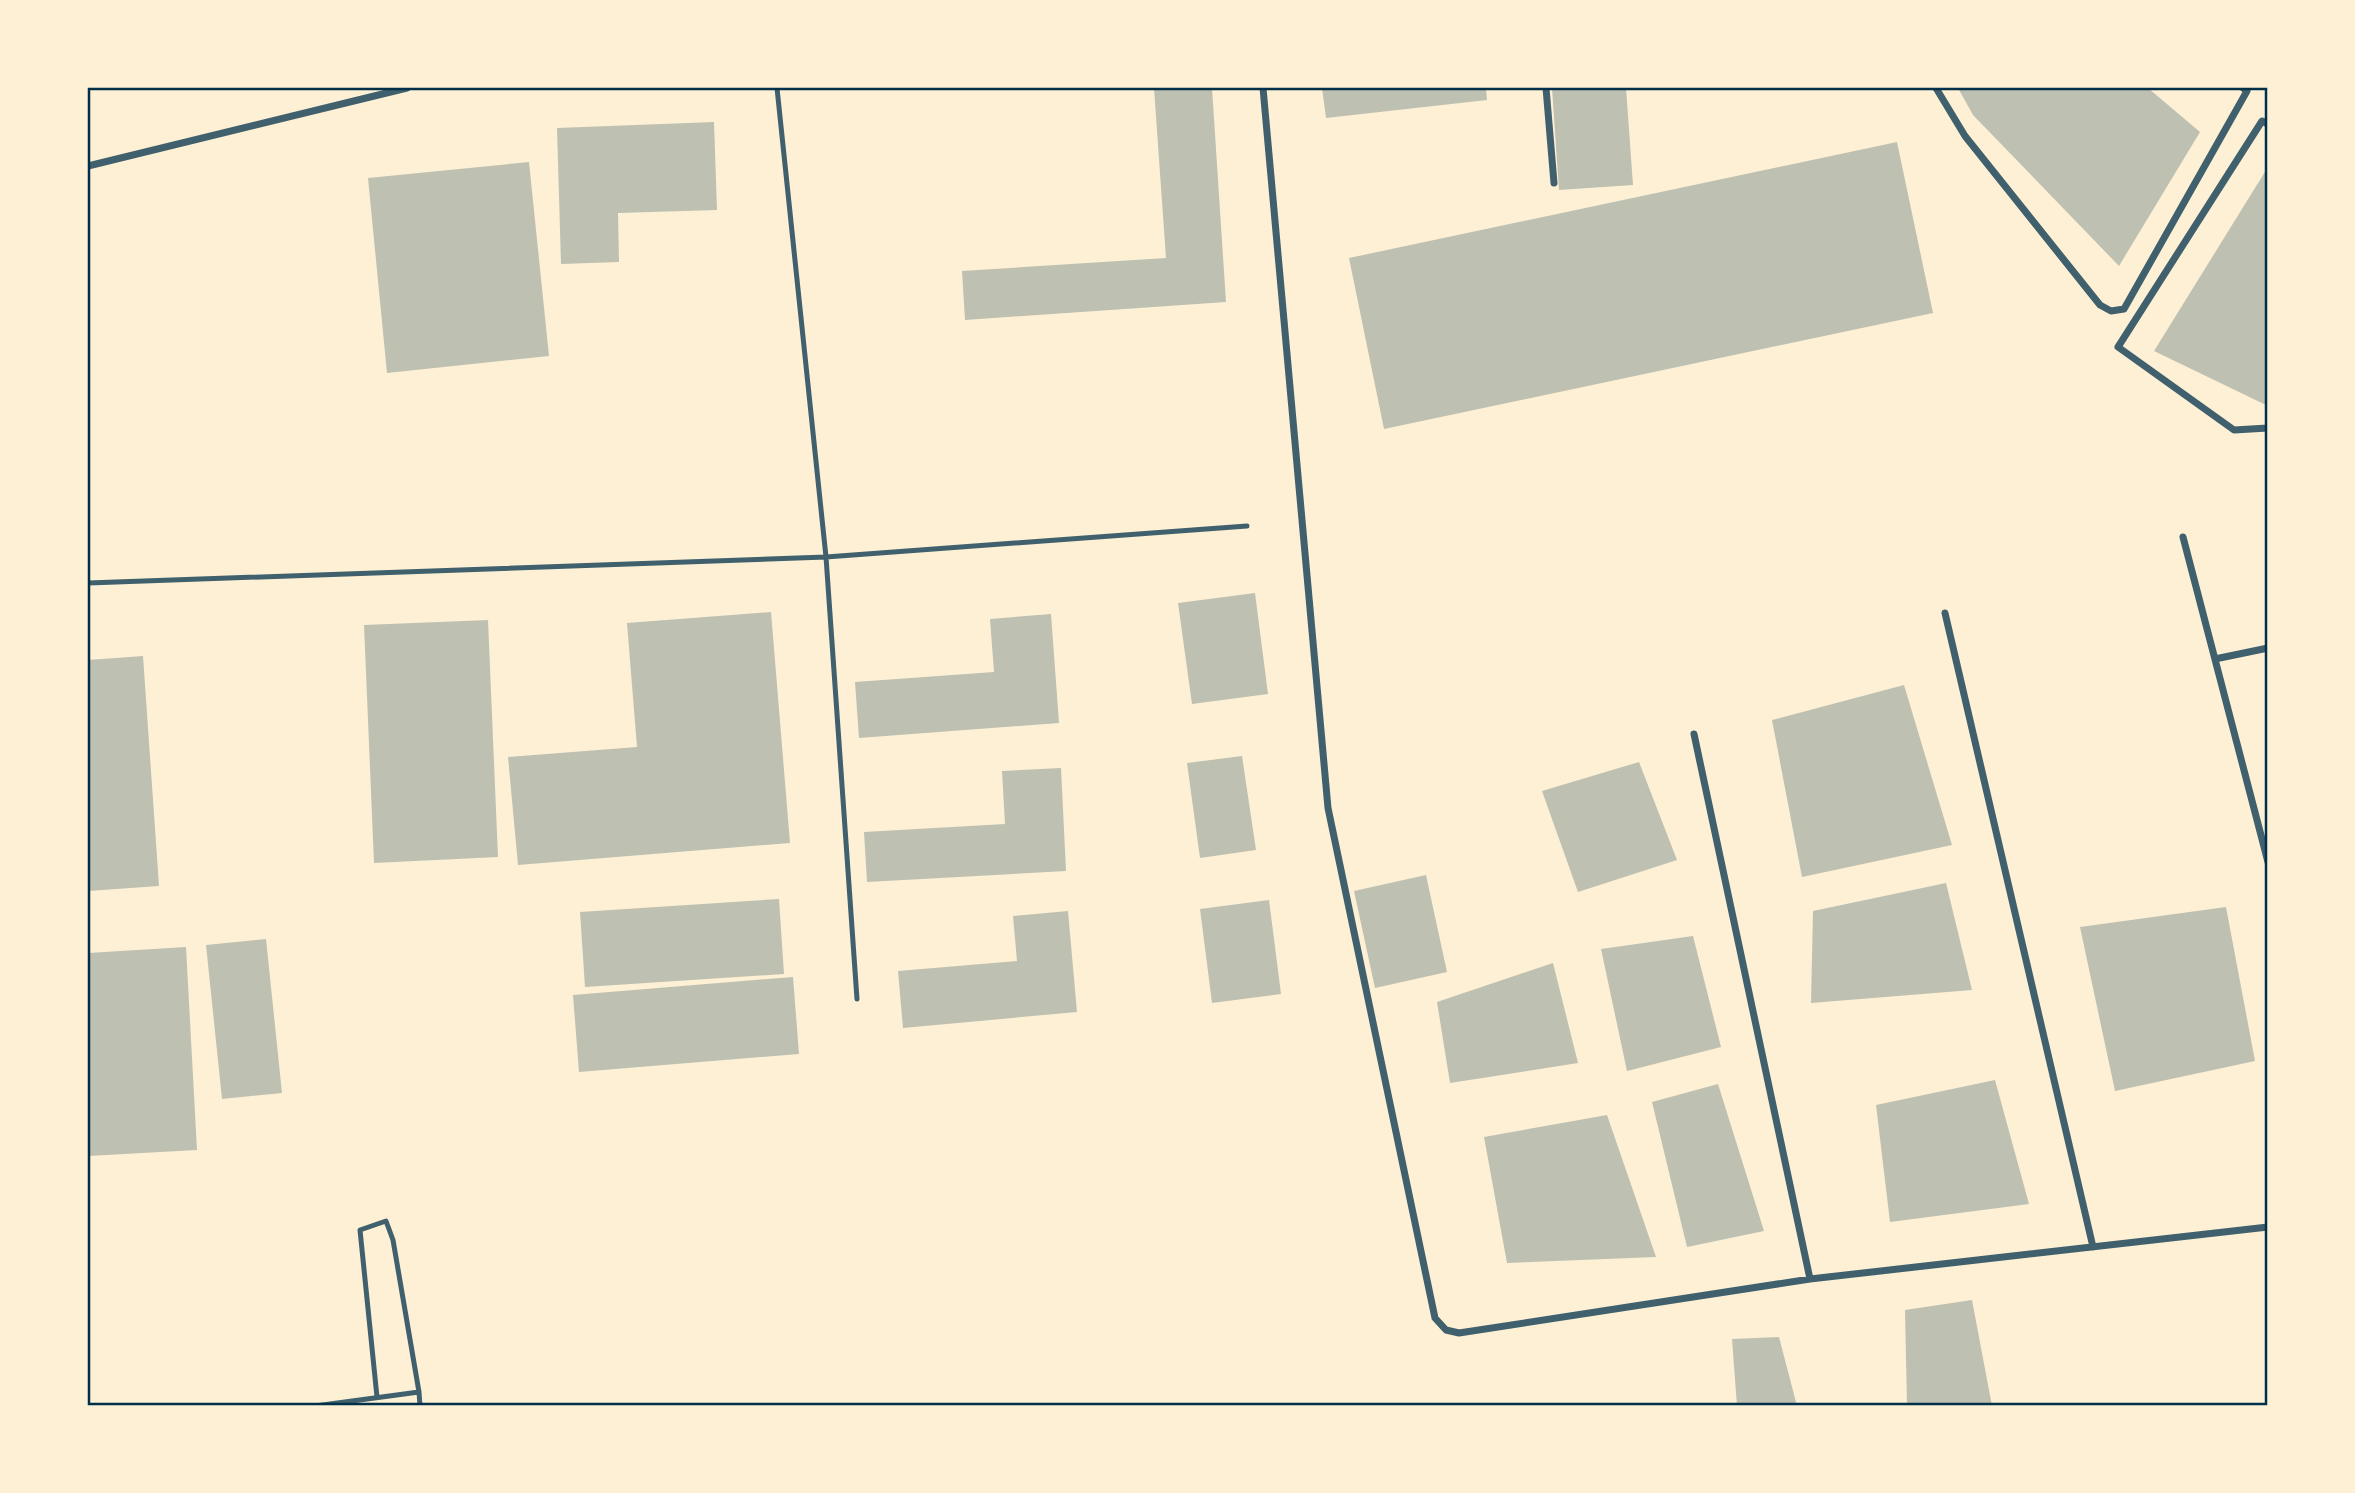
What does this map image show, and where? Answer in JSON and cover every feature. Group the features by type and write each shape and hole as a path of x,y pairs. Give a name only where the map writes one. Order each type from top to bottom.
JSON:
{"street":[{"path":"88,166 407,88"},
{"path":"1263,88 1328,808 1435,1318 1446,1330 1459,1333 1810,1279 2267,1227"},
{"path":"1546,88 1555,183"},
{"path":"1936,88 1965,136 2101,305 2111,311 2124,309 2247,91 2243,88"},
{"path":"2267,124 2262,121 2118,347 2234,430 2267,428"},
{"path":"2183,537 2267,862"},
{"path":"1945,613 2092,1247"},
{"path":"2215,659 2267,648"},
{"path":"1693,734 1810,1279"}],"lane":[{"path":"777,88 826,558 857,999"},
{"path":"88,583 826,558 1247,526"},
{"path":"377,1397 360,1230 386,1222 393,1240 420,1405"},
{"path":"314,1405 419,1392"}],"building":[{"path":"1154,88 1212,88 1226,302 965,320 962,271 1166,258"},
{"path":"1322,88 1486,88 1487,100 1326,118"},
{"path":"1552,88 1626,88 1633,185 1559,190"},
{"path":"1958,88 2148,88 2200,132 2119,266 1973,115"},
{"path":"714,122 717,210 618,213 619,262 561,264 557,128"},
{"path":"1897,142 1933,313 1384,429 1349,258"},
{"path":"529,162 549,356 387,373 368,178"},
{"path":"2268,167 2268,406 2154,351"},
{"path":"1255,593 1268,694 1192,704 1178,603"},
{"path":"771,612 790,843 518,865 508,757 637,747 627,623"},
{"path":"1051,614 1059,723 859,738 855,682 994,672 990,619"},
{"path":"488,620 498,857 374,863 364,625"},
{"path":"143,656 159,886 88,891 88,660"},
{"path":"1904,685 1952,845 1802,877 1772,720"},
{"path":"1242,756 1256,850 1200,858 1187,763"},
{"path":"1639,762 1677,860 1578,892 1542,791"},
{"path":"1061,768 1066,871 867,882 864,832 1005,824 1002,771"},
{"path":"1426,875 1447,972 1375,988 1354,891"},
{"path":"1946,883 1972,990 1811,1003 1813,911"},
{"path":"779,899 784,974 585,987 580,912"},
{"path":"1269,900 1281,994 1212,1003 1200,909"},
{"path":"2226,907 2255,1061 2115,1091 2080,927"},
{"path":"1068,911 1077,1012 903,1028 898,971 1017,961 1013,916"},
{"path":"1693,936 1721,1047 1627,1071 1601,949"},
{"path":"266,939 282,1093 222,1099 206,945"},
{"path":"186,947 197,1150 88,1156 88,953"},
{"path":"1553,963 1578,1063 1450,1083 1437,1002"},
{"path":"793,977 799,1054 579,1072 573,995"},
{"path":"1995,1080 2029,1204 1890,1222 1876,1105"},
{"path":"1718,1084 1764,1231 1687,1247 1652,1102"},
{"path":"1607,1115 1656,1257 1507,1263 1484,1137"},
{"path":"1972,1300 1992,1406 1907,1406 1905,1310"},
{"path":"1779,1337 1797,1406 1737,1406 1732,1339"}]}
